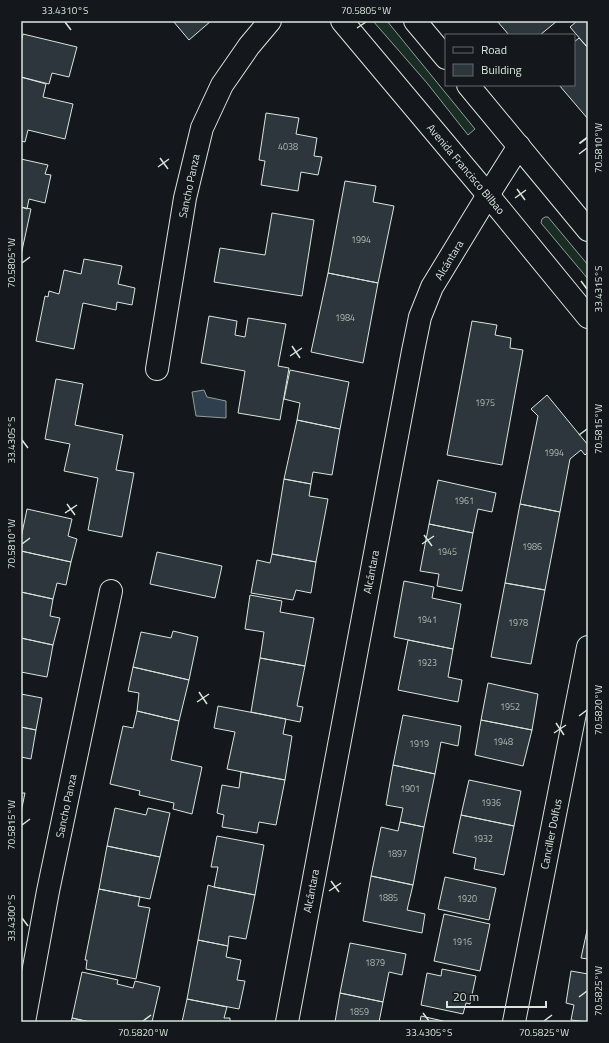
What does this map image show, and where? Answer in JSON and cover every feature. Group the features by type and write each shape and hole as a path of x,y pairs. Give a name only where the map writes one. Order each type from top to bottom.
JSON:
{"street":[{"name":"Sancho Panza","path":"157,369 186,198 202,128 222,85 249,46 270,21"},
{"name":"Avenida Francisco Bilbao","path":"342,21 588,317"},
{"path":"415,21 445,57"},
{"path":"469,86 588,230"},
{"name":"Alcántara","path":"287,1022 420,317 432,287 519,146"},
{"name":"Sancho Panza","path":"24,1022 48,891 111,591"},
{"name":"Canciller Dolfus","path":"514,1022 588,647"}],"green space":[{"path":"373,21 387,21 475,129 468,135 427,83"},
{"path":"548,217 588,265 588,279 541,223 542,219"}],"water":[{"path":"204,390 207,397 226,401 226,418 196,416 192,392"}],"building":[{"path":"173,21 211,21 189,40"},
{"path":"497,21 557,21 541,34 508,34"},
{"path":"577,21 588,21 588,48 570,27"},
{"path":"23,34 77,47 69,77 52,73 49,84 21,77 21,43"},
{"path":"579,38 588,48 588,119 560,86 575,86 575,41"},
{"path":"21,77 46,84 43,97 73,104 65,139 28,130 25,142 21,141"},
{"path":"266,113 299,118 296,134 317,138 314,156 322,157 318,175 301,172 298,191 261,185 265,161 259,160"},
{"path":"21,159 48,165 45,174 51,175 45,203 29,199 27,209 21,207"},
{"path":"345,181 376,186 373,202 394,206 378,283 328,273"},
{"path":"21,207 31,209 21,255"},
{"path":"272,213 314,220 302,296 214,282 220,248 265,255"},
{"path":"84,259 122,266 118,284 135,288 132,305 117,302 116,310 83,303 74,349 36,341 45,296 48,297 49,291 59,294 64,270 81,274"},
{"path":"328,273 378,283 363,363 311,352"},
{"path":"209,316 237,321 235,335 245,337 248,318 286,324 278,366 289,368 280,420 238,413 245,371 201,363"},
{"path":"472,321 497,325 495,335 511,338 510,348 523,350 502,465 447,455"},
{"path":"290,370 349,382 340,429 297,420 300,403 284,399"},
{"path":"56,379 83,384 75,425 123,435 116,470 134,473 122,537 88,530 98,478 64,471 70,444 45,439"},
{"path":"547,395 588,445 588,452 585,455 581,450 570,459 560,512 520,504 538,416 531,409"},
{"path":"297,420 340,429 332,475 313,472 311,484 284,479"},
{"path":"284,479 311,484 309,496 328,499 316,562 272,554"},
{"path":"438,480 496,493 492,512 478,509 473,533 429,524"},
{"path":"520,504 560,512 545,590 505,583"},
{"path":"27,509 72,519 68,536 77,539 71,562 21,551 21,538"},
{"path":"429,524 473,533 462,591 437,586 439,574 420,571"},
{"path":"21,551 71,562 66,585 57,583 53,599 21,592"},
{"path":"157,552 222,566 215,598 150,584"},
{"path":"272,554 316,562 311,593 296,590 293,600 251,593 257,560 270,563"},
{"path":"404,581 434,587 432,598 461,604 453,649 394,637"},
{"path":"505,583 545,590 531,664 491,657"},
{"path":"21,592 53,599 50,616 60,618 53,645 21,638"},
{"path":"250,595 282,601 280,612 314,618 305,666 260,658 264,632 245,629"},
{"path":"173,631 198,637 189,680 133,667 141,632 171,638"},
{"path":"21,638 53,645 47,677 21,672"},
{"path":"408,640 453,649 448,677 462,680 458,702 398,690"},
{"path":"260,658 305,666 297,706 303,707 300,722 251,712"},
{"path":"133,667 189,680 179,721 137,711 139,693 128,691"},
{"path":"488,683 538,694 532,730 481,720"},
{"path":"21,694 42,698 36,730 21,727"},
{"path":"218,706 286,719 283,734 292,736 285,780 227,769 235,732 214,728"},
{"path":"137,711 179,721 171,760 202,767 192,814 173,809 174,803 139,795 140,791 110,784 123,726 133,728"},
{"path":"403,715 461,726 458,746 441,742 435,774 393,765"},
{"path":"481,720 532,730 523,766 475,755"},
{"path":"21,727 36,730 31,759 21,757"},
{"path":"393,765 435,774 424,827 400,822 403,808 386,805"},
{"path":"241,772 285,780 276,825 259,822 257,833 222,827 224,815 217,813 222,785 239,788"},
{"path":"469,780 521,791 514,826 461,815"},
{"path":"21,793 25,793 21,812"},
{"path":"115,808 146,815 148,808 170,813 160,857 107,846"},
{"path":"461,815 514,826 504,875 474,869 476,858 453,853"},
{"path":"400,822 424,827 413,885 371,876 381,827 398,831"},
{"path":"217,836 264,845 255,895 214,887 218,867 211,867"},
{"path":"107,846 160,857 150,899 99,889"},
{"path":"371,876 413,885 407,910 425,914 422,933 363,921"},
{"path":"445,877 496,888 489,920 438,909"},
{"path":"208,885 255,895 246,939 229,936 228,946 198,940"},
{"path":"99,889 140,897 138,906 150,908 136,979 86,969 87,960 85,960"},
{"path":"444,914 490,924 480,971 434,961"},
{"path":"588,926 588,959 581,958"},
{"path":"198,940 228,946 226,957 241,960 237,980 245,981 239,1009 187,999"},
{"path":"350,943 406,954 402,975 389,972 383,1002 340,993"},
{"path":"442,969 476,976 470,1004 466,1003 463,1014 421,1005 427,973 441,976"},
{"path":"571,971 588,974 588,1022 571,1020 574,1005 566,1003"},
{"path":"82,972 118,980 117,984 133,988 135,981 160,987 152,1022 90,1022 72,1018"},
{"path":"340,993 383,1002 379,1022 335,1022"},
{"path":"187,999 227,1007 224,1018 230,1018 230,1022 182,1022"},
{"path":"421,1016 443,1021 443,1022 420,1022"},
{"path":"72,1018 90,1022 71,1022"}],"wall":[{"path":"580,143 588,137"}]}
